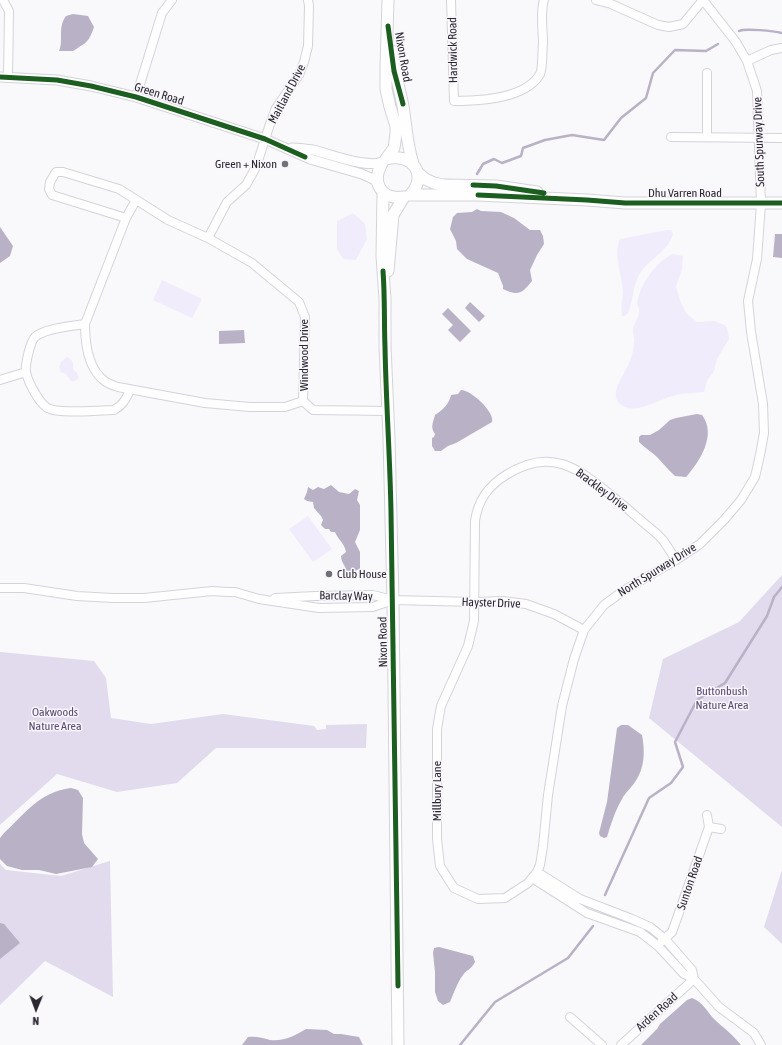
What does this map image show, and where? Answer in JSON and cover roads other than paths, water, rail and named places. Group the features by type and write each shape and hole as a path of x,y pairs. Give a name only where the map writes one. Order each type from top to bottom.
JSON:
{"main road":[{"name":"Nixon Road","path":"384,161 394,148 396,134 396,126 386,89 388,0"},
{"name":"Nixon Road","path":"388,26 394,72 402,104 410,154 415,168"},
{"path":"394,157 406,159 415,168 416,184 413,191 407,196 396,198 390,197 381,189 378,172 384,161 394,157"},
{"name":"Dhu Varren Road","path":"415,168 425,179 444,185 496,186 587,200"},
{"name":"Nixon Road","path":"381,189 382,256 385,299"},
{"name":"Dhu Varren Road","path":"407,196 478,195 625,203 782,204"},
{"name":"Nixon Road","path":"398,1045 393,600 388,411 384,346 385,299 393,215 407,196"}],"street":[{"path":"3,0 9,11 4,77"},
{"path":"136,97 162,13 172,0"},
{"name":"Maitland Drive","path":"265,139 276,108 299,75 304,62 308,46 308,0"},
{"name":"Hardwick Road","path":"451,0 454,101 473,101 497,98 520,90 530,84 540,74 544,0"},
{"path":"596,0 611,4 658,25 669,27 683,24 703,0"},
{"name":"South Spurway Drive","path":"703,0 736,42 747,61 757,91 761,204"},
{"path":"747,61 771,50 782,48"},
{"path":"707,73 707,137"},
{"name":"Green Road","path":"4,77 57,80 91,86 136,97 265,139 310,159 362,174 375,180 381,189"},
{"path":"671,137 782,138"},
{"path":"208,238 227,202 246,185 256,167 265,139"},
{"name":"Green Road","path":"284,147 311,150 364,163 384,161"},
{"name":"Windwood Drive","path":"126,218 52,195 49,189 54,173 63,172 119,189 168,220 208,238 252,262 299,302 306,317 303,401"},
{"name":"Windwood Drive","path":"136,200 126,218 85,324 87,351 97,371 106,382 130,390 205,403 250,407 285,407 303,401"},
{"name":"North Spurway Drive","path":"535,875 540,865 544,846 548,795 562,706 574,659 584,630 604,605 623,591 700,544 741,500 755,477 764,433 763,404 751,332 748,301 757,259 761,204"},
{"path":"85,324 45,331 35,337 27,358 26,372 40,401 48,409 58,411 114,410 121,406 130,390"},
{"path":"0,380 26,372"},
{"name":"Windwood Drive","path":"303,401 313,410 388,411"},
{"name":"Brackley Drive","path":"475,602 474,541 475,521 478,505 486,491 492,485 510,472 529,464 544,462 559,463 590,477 656,533 663,540 676,560"},
{"name":"Barclay Way","path":"0,588 24,588 77,596 113,598 144,598 212,591 235,592 258,599 319,608 373,607 393,600"},
{"name":"Barclay Way","path":"258,599 315,596 373,596 393,600"},
{"name":"Hayster Drive","path":"393,600 475,602 503,601 526,604 554,614 584,630"},
{"name":"Millbury Lane","path":"475,602 474,621 468,646 441,706 437,729 437,839 440,866 454,888 478,899 505,898 528,883 535,875"},
{"name":"Sunton Road","path":"658,946 672,932 709,827 708,815"},
{"path":"709,827 721,829"},
{"path":"535,875 580,899 641,922 650,927 665,939 692,970 694,979"},
{"path":"535,875 575,906 587,913 640,932 658,946 684,974 694,979 719,1007 754,1032 761,1045"},
{"path":"575,906 580,899"},
{"name":"Arden Road","path":"621,1045 694,979"},
{"path":"570,1017 602,1045"}],"waterway":[{"path":"739,31 753,30 782,33"},
{"path":"477,174 483,164 494,159 502,163 521,156 523,148 545,140 572,135 604,140 621,118 646,98 653,73 675,50 706,51 718,44"},
{"path":"605,895 649,798 671,783 683,767 675,742 697,700 725,683 767,616 774,597 782,587"},
{"path":"460,1045 495,1002 568,958 593,926"}],"place":[{"name":"Green + Nixon","path":"285,164"},
{"name":"Club House","path":"329,574"}],"park label":[{"name":"Buttonbush Nature Area","path":"722,698"},
{"name":"Oakwoods Nature Area","path":"55,719"}]}
